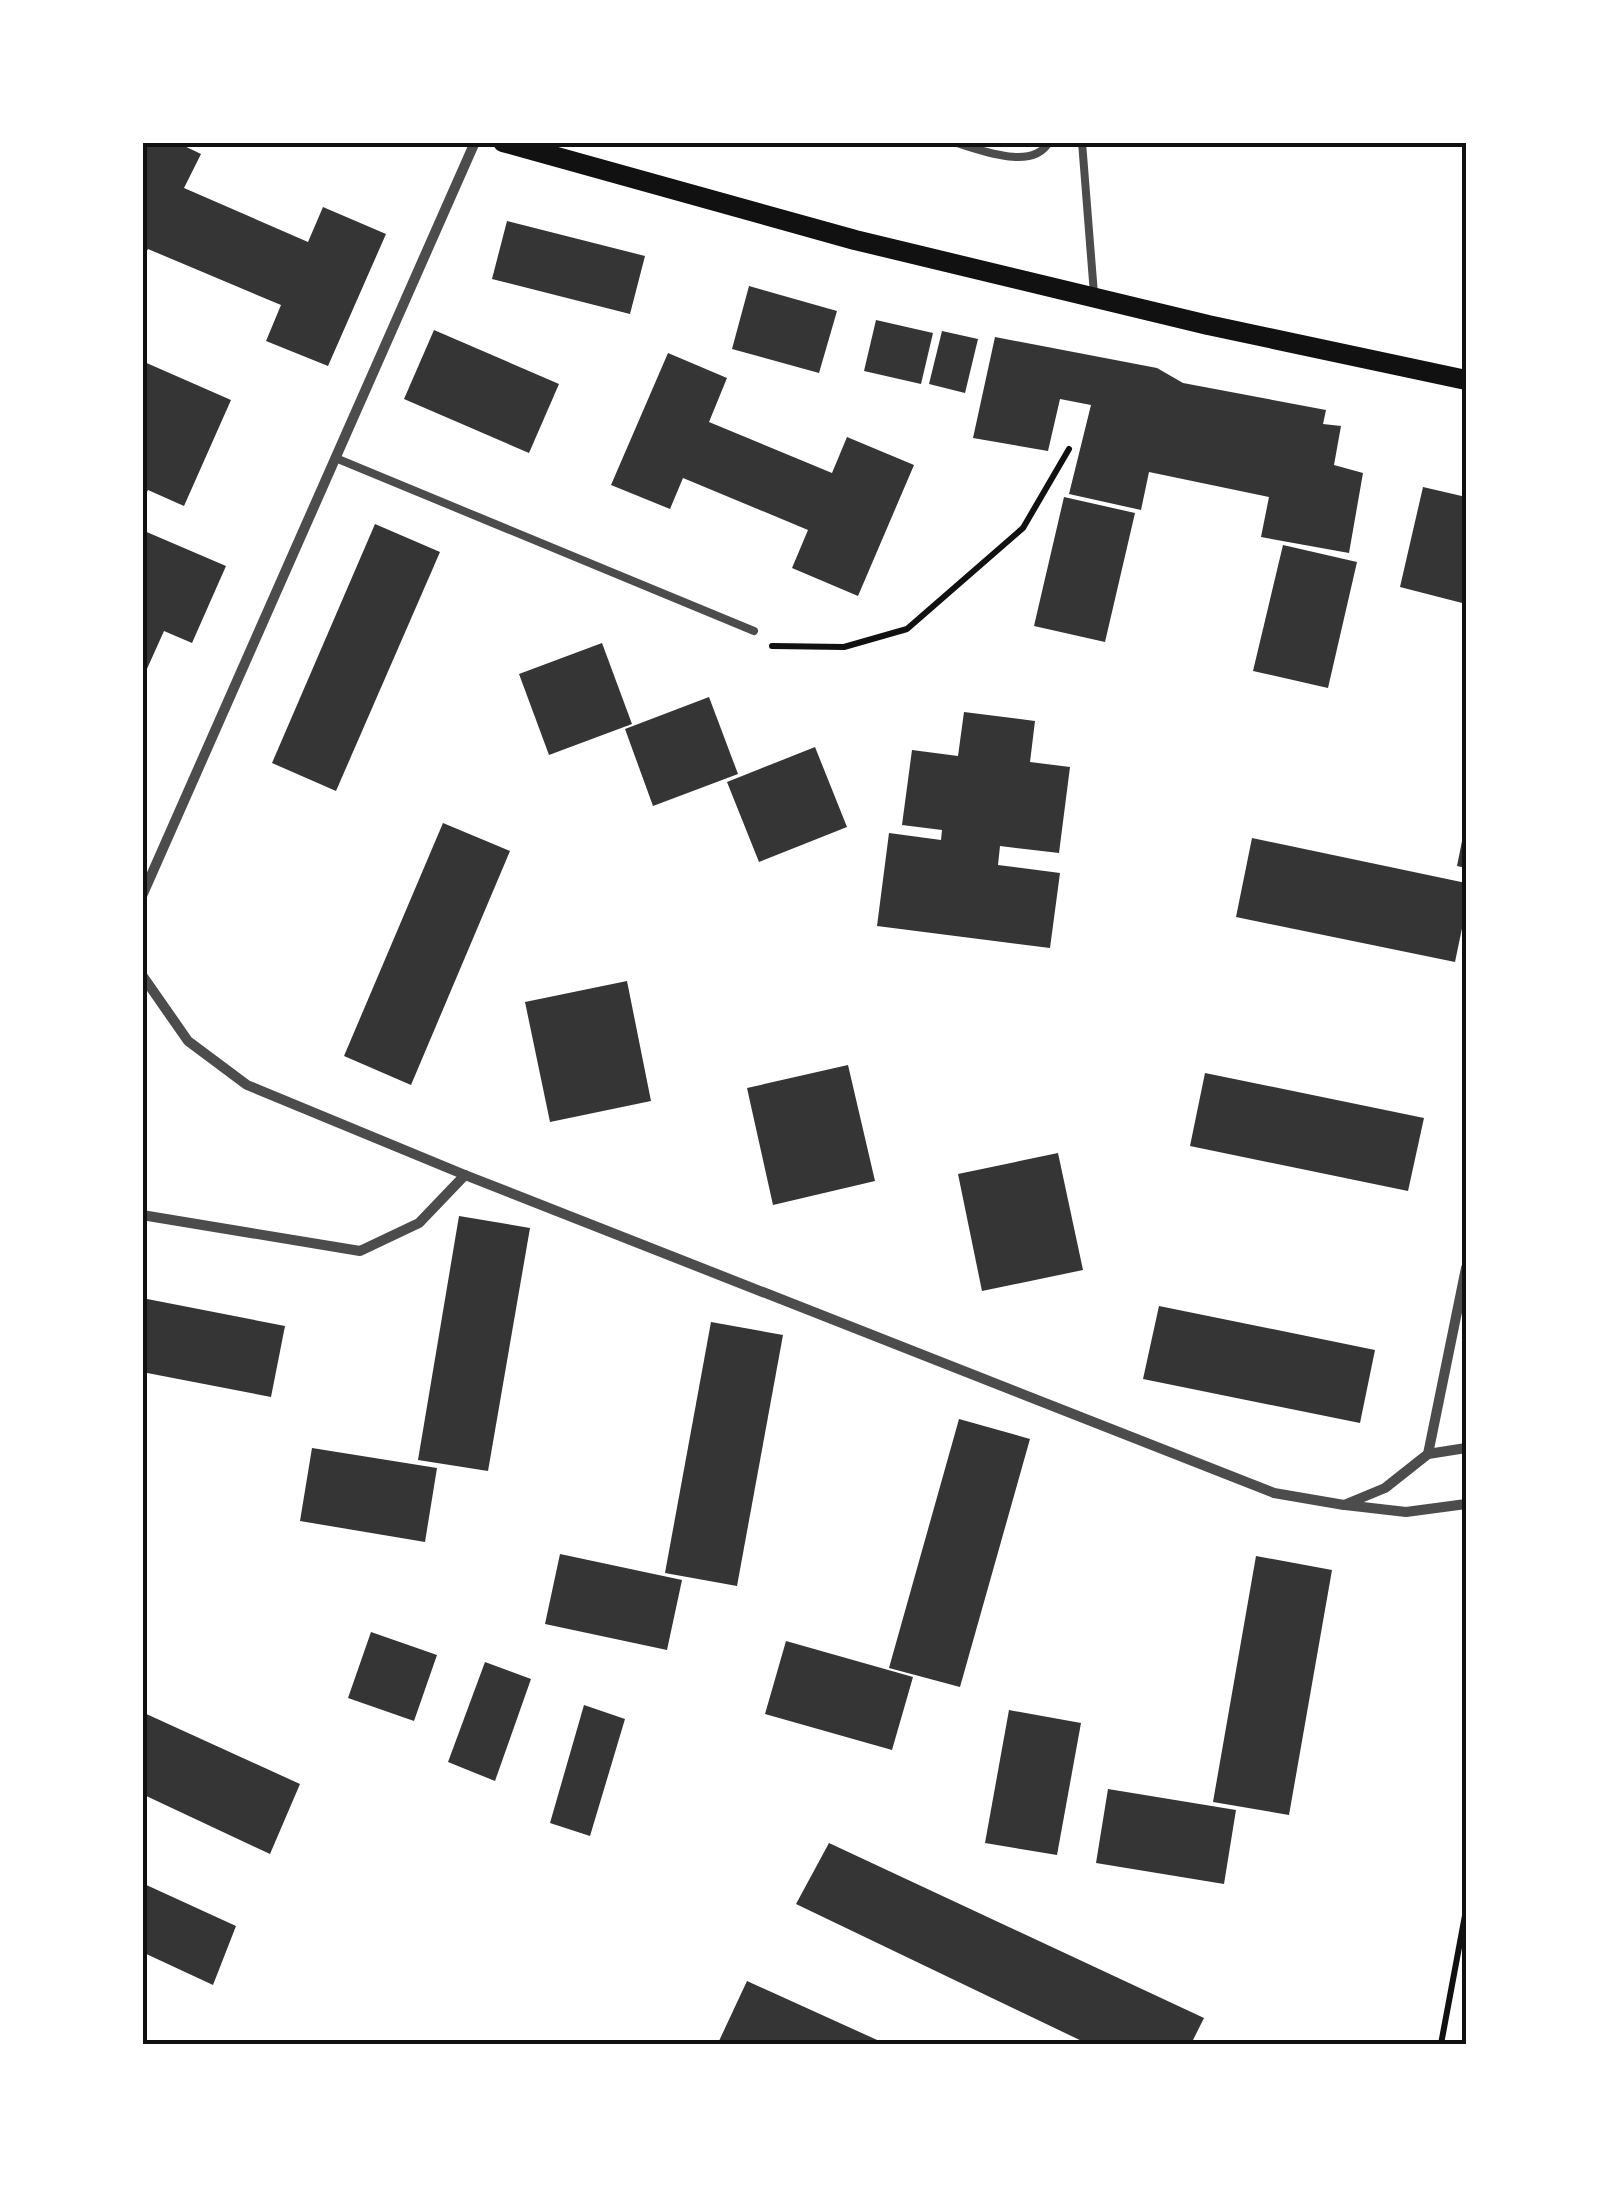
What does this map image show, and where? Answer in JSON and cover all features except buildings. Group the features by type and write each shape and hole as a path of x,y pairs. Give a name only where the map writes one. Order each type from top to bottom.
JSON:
{"main road":[{"path":"503,142 854,240 1094,299 1466,380"}],"street":[{"path":"142,896 475,142"},
{"path":"142,976 188,1041 248,1085 465,1175 1274,1493 1406,1512 1466,1504"},
{"path":"142,1215 360,1251 419,1223 465,1175"},
{"path":"1428,1454 1466,1268"},
{"path":"1344,1505 1385,1488 1428,1454 1466,1448"}],"lane":[{"path":"953,142 1018,158 1034,156 1047,148 1049,142"},
{"path":"1082,142 1094,299"},
{"path":"338,459 754,630"}],"path":[{"path":"772,646 844,647 907,630 1023,528 1069,449"},
{"path":"1441,2044 1466,1910"}]}
